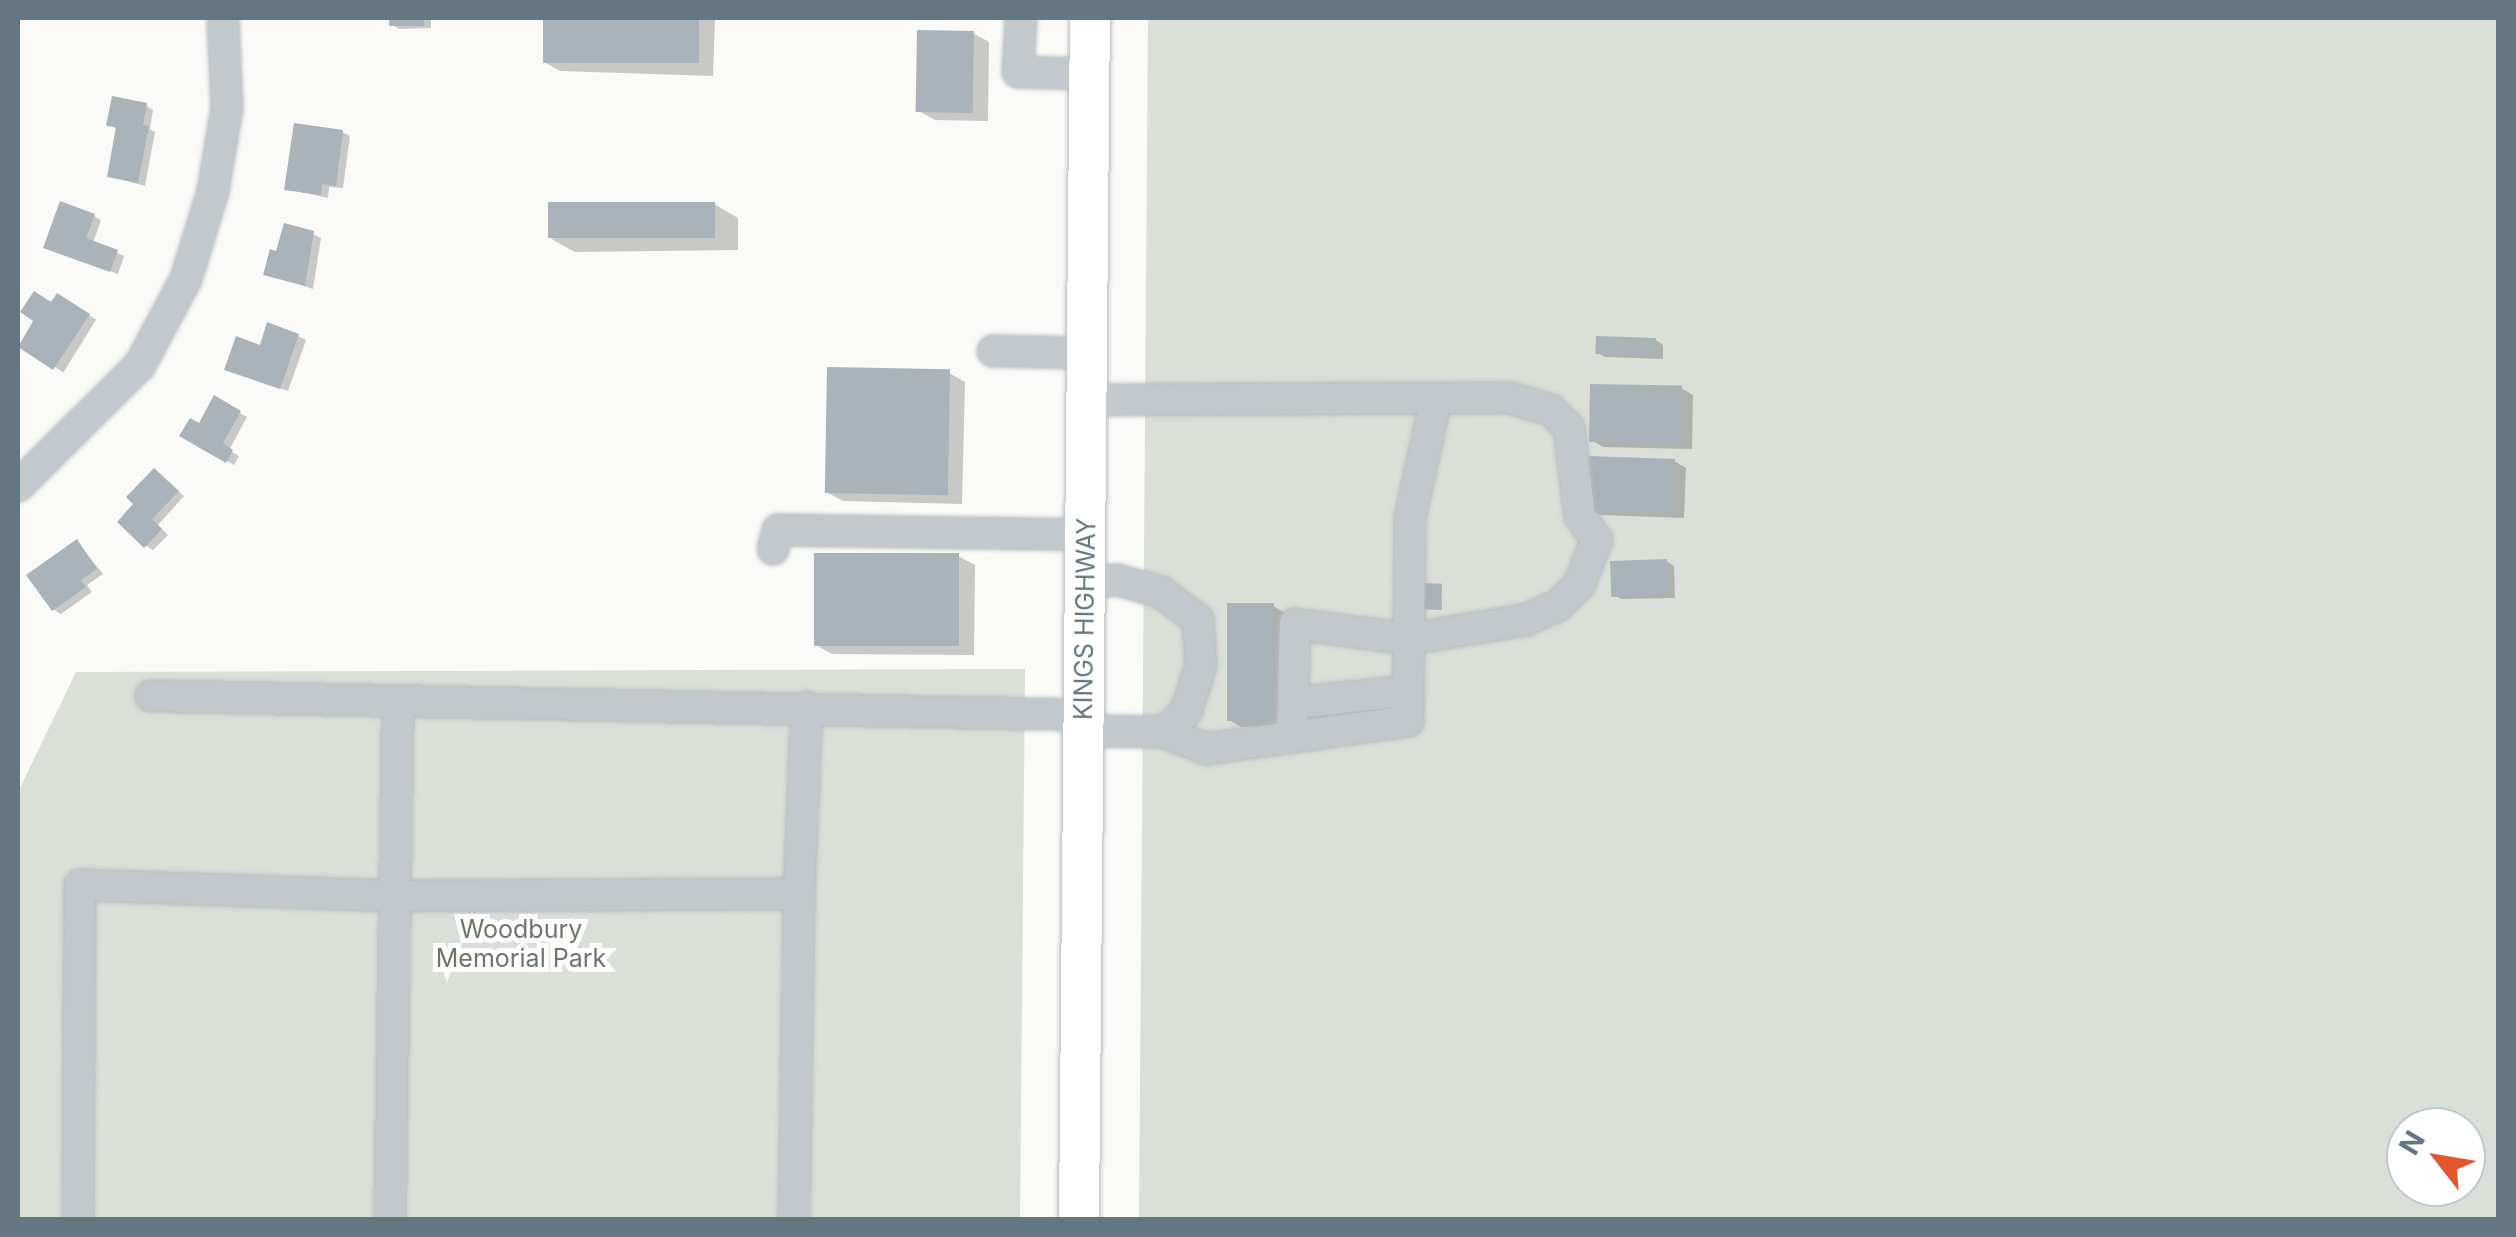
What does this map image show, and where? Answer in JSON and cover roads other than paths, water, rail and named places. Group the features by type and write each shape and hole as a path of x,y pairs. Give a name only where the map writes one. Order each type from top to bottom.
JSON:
{"main road":[{"name":"KINGS HIGHWAY","path":"1079,1220 1090,18"}],"street":[{"path":"18,486 140,365 186,279 213,191 227,106 223,18"},
{"path":"1021,18 1018,72 1090,74"},
{"path":"993,351 1089,353"},
{"path":"1088,400 1510,398 1551,410 1569,428 1580,516 1598,540 1579,585 1557,606 1525,620 1409,639 1295,624 1292,737"},
{"path":"151,696 807,708 1084,723 1162,732 1208,749 1408,721 1410,518 1436,399"},
{"path":"773,549 778,530 1086,535"},
{"path":"1086,582 1117,580 1161,592 1198,620 1201,666 1186,712 1162,732"},
{"path":"1293,703 1408,691"},
{"path":"390,1220 398,701"},
{"path":"794,1220 798,894 807,708"},
{"path":"78,1220 80,885 395,896 798,894"}],"park label":[{"name":"Woodbury Memorial Park","path":"521,944"}]}
